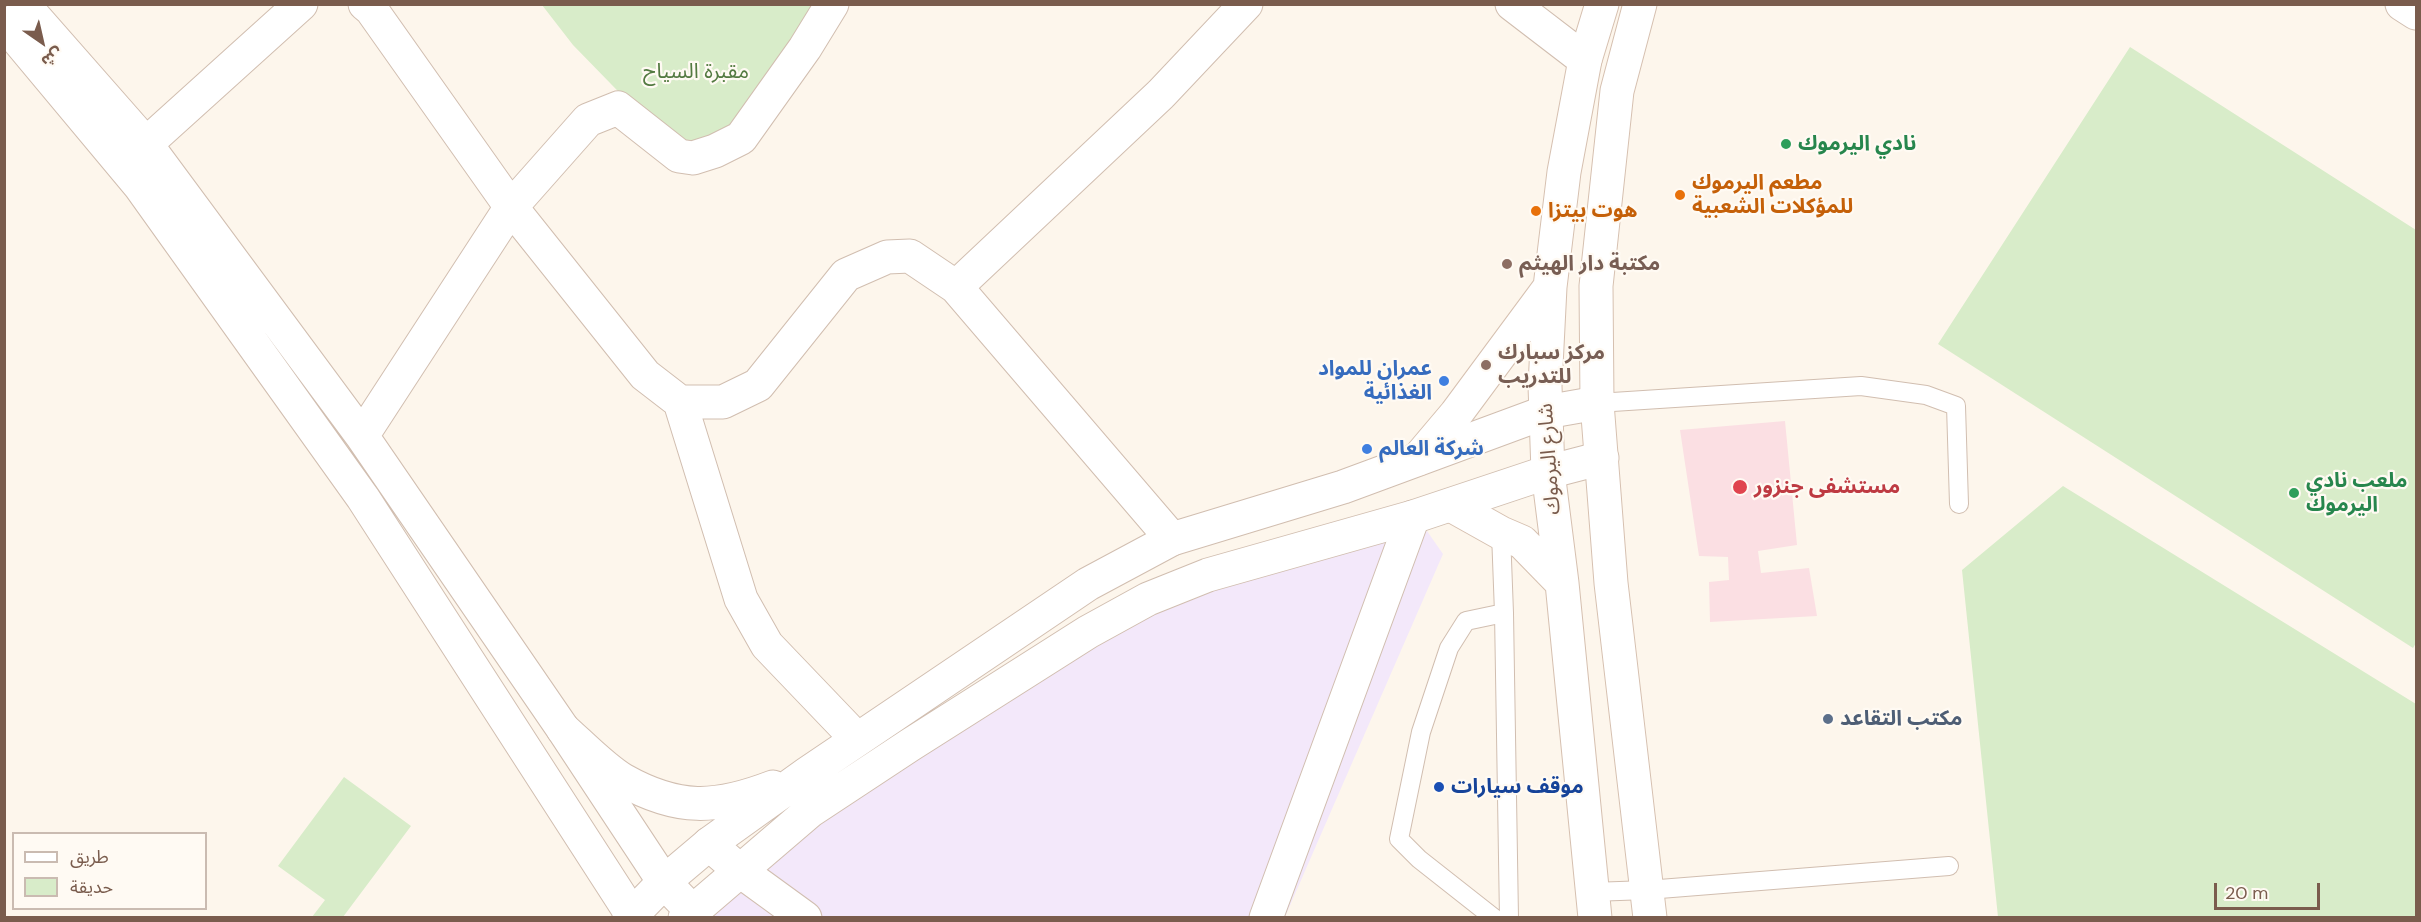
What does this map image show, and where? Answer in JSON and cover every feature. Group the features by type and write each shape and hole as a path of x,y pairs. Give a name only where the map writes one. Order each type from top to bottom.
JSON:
{"street":[{"path":"23,4 146,144 363,436 563,729 664,882 688,914 810,811 1088,632 1148,599 1208,575 1413,518 1548,472 1602,458"},
{"path":"146,144 301,4"},
{"path":"365,4 378,18 511,207 645,375 680,402 741,598 767,645 857,740"},
{"path":"363,436 511,207 588,120 618,108 679,156 693,158 715,151 741,138 805,48 832,4"},
{"path":"956,287 1161,94 1246,4"},
{"path":"1512,4 1585,60"},
{"name":"شارع اليرموك","path":"1593,905 1562,583 1548,472 1545,386 1550,287 1564,171 1585,60 1602,4"},
{"path":"1640,4 1617,91 1596,286 1597,403 1611,583 1648,904"},
{"path":"2402,4 2416,13"},
{"path":"4,23 140,186 363,498 632,917 664,882 709,844 808,772 1088,584 1172,538 1342,487 1546,412 1597,403"},
{"path":"680,402 723,402 758,385 846,275 887,257 910,256 956,287 1172,538"},
{"path":"1418,459 1456,414 1550,287"},
{"path":"1450,505 1522,542 1562,583"},
{"path":"1266,918 1413,518"},
{"path":"563,729 621,779 660,797 699,806 744,798 808,772"},
{"path":"709,844 805,918"}],"lane":[{"path":"1597,403 1861,386 1926,394 1956,406 1959,504"},
{"path":"1501,533 1509,918"},
{"path":"1494,918 1434,871 1399,839 1421,732 1449,648 1466,621 1504,613"},
{"path":"1593,905 1648,904 1949,866"}],"shaded area":[{"name":"مستشفى جنزور","path":"1785,421 1797,545 1758,551 1761,573 1809,568 1817,616 1710,622 1709,582 1729,580 1728,557 1699,556 1680,430"},
{"path":"1427,531 1443,554 1285,917 703,918 768,854 1171,599"}],"green space":[{"name":"مقبرة السياح","path":"542,5 818,5 750,118 686,161 573,45"},
{"name":"ملعب نادي اليرموك","path":"2130,47 2416,230 2416,643 2413,648 1938,344"},
{"path":"2063,486 2416,704 2416,917 1998,917 1962,570"},
{"path":"344,777 411,826 343,917 312,917 325,900 278,866"}],"place":[{"name":"نادي اليرموك","path":"1786,144"},
{"name":"مطعم اليرموك للمؤكلات الشعبية","path":"1680,195"},
{"name":"هوت بيتزا","path":"1536,211"},
{"name":"مكتبة دار الهيثم","path":"1507,264"},
{"name":"مركز سبارك للتدريب","path":"1486,365"},
{"name":"عمران للمواد الغذائية","path":"1444,381"},
{"name":"شركة العالم","path":"1367,449"},
{"name":"مستشفى جنزور","path":"1740,487"},
{"name":"ملعب نادي اليرموك","path":"2294,493"},
{"name":"مكتب التقاعد","path":"1828,719"},
{"name":"موقف سيارات","path":"1439,787"}]}
